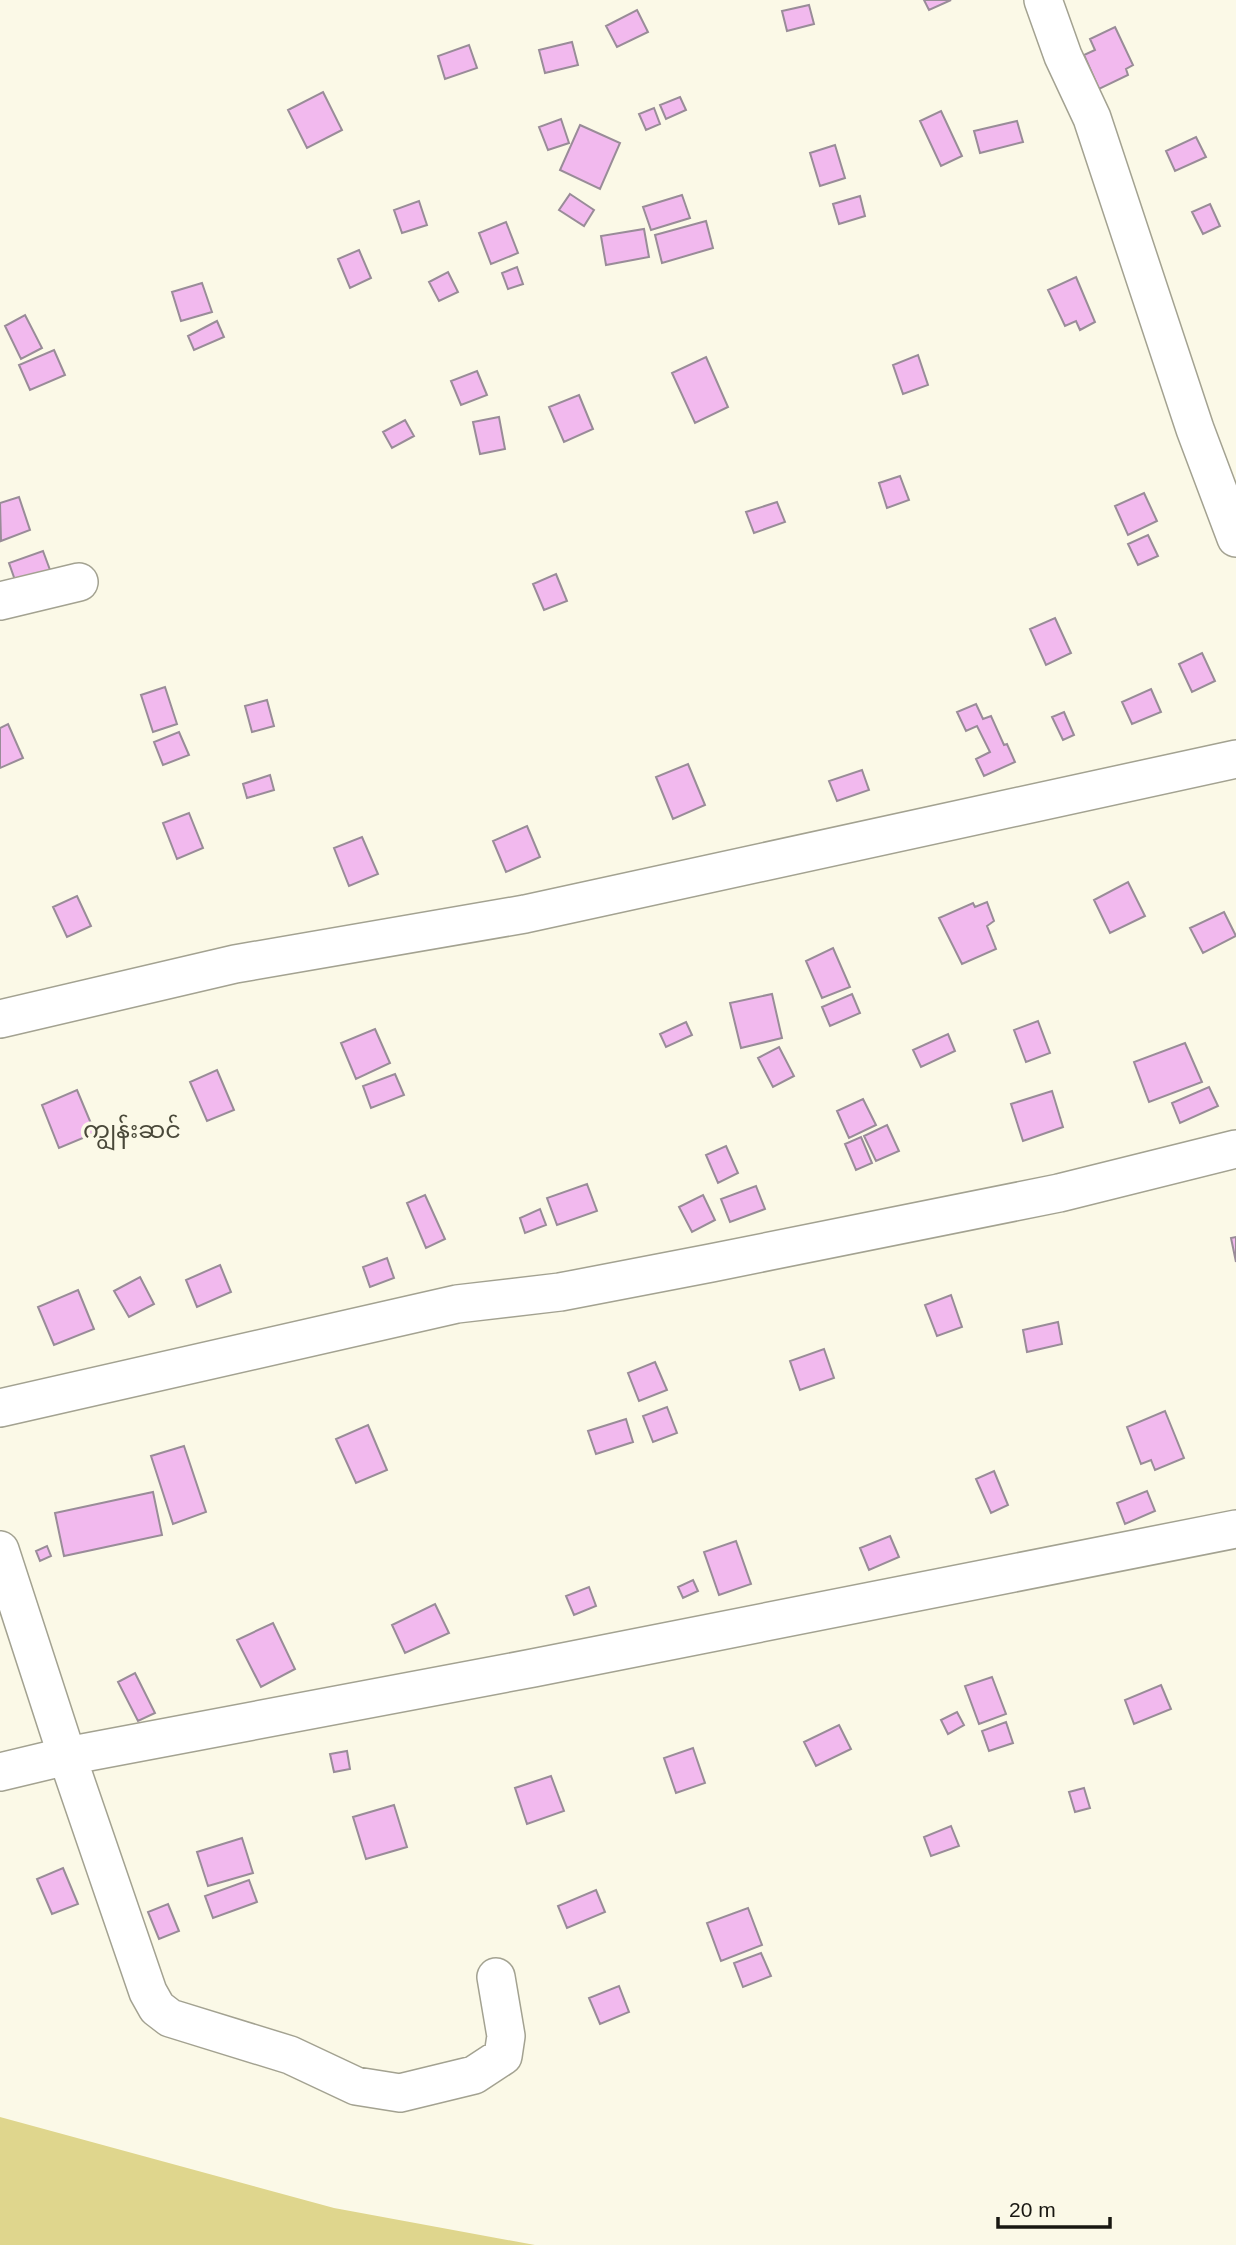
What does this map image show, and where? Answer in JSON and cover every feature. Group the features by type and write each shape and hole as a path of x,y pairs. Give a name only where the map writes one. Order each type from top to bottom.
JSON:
{"street":[{"path":"1043,0 1063,56 1092,118 1195,429 1236,538"},
{"path":"0,601 79,582"},
{"path":"0,1019 235,964 524,914 1236,759"},
{"path":"0,1408 457,1304 560,1292 724,1260 1059,1193 1236,1149"},
{"path":"0,1772 67,1756 546,1666 1236,1528"},
{"path":"0,1550 67,1756 148,1992 157,2008 170,2018 290,2055 356,2086 400,2093 474,2075 503,2056 506,2036 496,1977"}],"shaded area":[{"path":"0,2117 334,2208 535,2245 0,2245"}],"building":[{"path":"924,0 951,0 929,10"},
{"path":"809,5 814,24 787,31 782,11"},
{"path":"637,10 648,32 617,47 606,26"},
{"path":"1115,27 1133,65 1126,69 1128,75 1099,89 1084,55 1095,50 1090,39"},
{"path":"572,42 578,65 545,73 539,50"},
{"path":"469,45 477,68 445,79 438,56"},
{"path":"323,92 342,130 307,148 288,110"},
{"path":"680,97 686,110 666,119 660,105"},
{"path":"654,108 660,124 646,130 639,114"},
{"path":"941,111 962,156 941,166 920,121"},
{"path":"561,119 569,143 548,150 539,127"},
{"path":"1017,121 1023,142 980,153 974,131"},
{"path":"580,125 620,143 600,189 560,170"},
{"path":"1196,137 1206,157 1175,171 1166,151"},
{"path":"835,145 845,178 820,186 810,153"},
{"path":"570,194 594,210 584,226 559,210"},
{"path":"682,195 690,218 651,230 643,207"},
{"path":"860,196 865,216 839,224 833,204"},
{"path":"419,201 427,225 402,233 394,210"},
{"path":"1210,204 1220,226 1203,234 1192,212"},
{"path":"706,221 713,248 662,263 655,235"},
{"path":"506,222 518,253 491,264 479,233"},
{"path":"644,229 649,257 606,265 601,236"},
{"path":"359,250 371,278 350,288 338,259"},
{"path":"517,267 523,284 508,289 502,273"},
{"path":"448,272 458,292 439,301 429,282"},
{"path":"1076,277 1095,322 1080,330 1076,321 1065,326 1048,290"},
{"path":"202,283 212,312 181,321 172,292"},
{"path":"25,315 42,348 21,359 5,326"},
{"path":"217,321 224,337 194,350 188,336"},
{"path":"54,350 65,375 30,390 19,365"},
{"path":"918,355 928,385 903,394 893,365"},
{"path":"706,357 728,407 695,423 672,373"},
{"path":"477,371 487,395 461,405 451,381"},
{"path":"579,395 593,429 564,442 549,407"},
{"path":"499,417 505,449 480,454 473,422"},
{"path":"405,420 414,436 392,448 383,432"},
{"path":"900,476 909,500 887,508 879,483"},
{"path":"1144,493 1157,521 1128,535 1115,506"},
{"path":"19,497 30,530 1,541 0,503"},
{"path":"777,502 785,522 754,533 746,512"},
{"path":"1148,535 1158,556 1138,565 1128,544"},
{"path":"43,551 50,570 16,583 9,563"},
{"path":"556,574 567,601 544,610 533,584"},
{"path":"1055,618 1071,653 1046,665 1030,629"},
{"path":"1202,653 1215,681 1192,692 1179,664"},
{"path":"165,687 177,724 153,732 141,695"},
{"path":"1151,689 1161,712 1132,724 1122,702"},
{"path":"267,700 274,726 252,732 245,706"},
{"path":"976,704 983,719 991,716 1015,762 984,776 976,759 990,752 977,726 966,731 957,712"},
{"path":"1064,712 1074,735 1063,740 1052,717"},
{"path":"8,724 23,758 0,768 0,728"},
{"path":"179,732 189,755 163,765 154,742"},
{"path":"688,764 705,805 673,819 656,777"},
{"path":"862,770 869,790 837,801 829,781"},
{"path":"270,775 274,790 247,798 243,784"},
{"path":"189,813 203,848 177,859 163,823"},
{"path":"527,826 540,857 506,872 493,841"},
{"path":"362,837 378,874 349,886 334,848"},
{"path":"1128,882 1145,916 1110,933 1094,900"},
{"path":"77,896 91,926 67,937 53,907"},
{"path":"987,902 994,921 987,926 996,949 962,964 939,918 973,903 975,907"},
{"path":"1224,912 1236,936 1203,953 1190,928"},
{"path":"833,948 850,987 822,998 806,961"},
{"path":"772,994 782,1038 741,1048 730,1003"},
{"path":"852,994 860,1013 830,1026 822,1007"},
{"path":"1038,1021 1050,1053 1026,1062 1014,1030"},
{"path":"686,1022 692,1035 666,1047 660,1034"},
{"path":"375,1029 390,1063 356,1079 341,1043"},
{"path":"948,1034 955,1051 921,1067 913,1050"},
{"path":"1185,1043 1202,1082 1149,1102 1134,1062"},
{"path":"779,1047 794,1076 773,1087 758,1058"},
{"path":"217,1070 234,1110 207,1121 190,1082"},
{"path":"395,1074 404,1095 371,1108 363,1086"},
{"path":"1209,1087 1218,1106 1180,1123 1172,1103"},
{"path":"77,1090 95,1133 59,1148 42,1105"},
{"path":"1052,1091 1063,1127 1023,1141 1011,1104"},
{"path":"863,1099 876,1125 849,1138 837,1111"},
{"path":"887,1125 899,1151 876,1161 864,1136"},
{"path":"861,1137 872,1163 856,1170 845,1144"},
{"path":"726,1146 738,1173 718,1183 706,1155"},
{"path":"587,1184 597,1211 557,1225 547,1198"},
{"path":"756,1186 765,1209 730,1222 721,1199"},
{"path":"425,1195 445,1239 426,1248 407,1203"},
{"path":"703,1195 715,1220 692,1232 679,1207"},
{"path":"540,1209 546,1225 525,1233 520,1218"},
{"path":"1236,1237 1236,1262 1231,1238"},
{"path":"387,1258 394,1278 370,1287 363,1267"},
{"path":"220,1265 231,1292 197,1307 186,1280"},
{"path":"140,1277 154,1304 129,1317 114,1291"},
{"path":"78,1290 94,1329 54,1345 38,1307"},
{"path":"951,1295 962,1327 937,1336 925,1305"},
{"path":"1058,1322 1062,1344 1027,1352 1023,1330"},
{"path":"824,1349 834,1378 800,1390 790,1361"},
{"path":"655,1362 667,1390 639,1401 628,1373"},
{"path":"667,1407 677,1433 653,1442 643,1416"},
{"path":"1165,1411 1184,1458 1155,1470 1151,1460 1141,1464 1127,1427"},
{"path":"626,1419 633,1442 596,1454 588,1431"},
{"path":"368,1425 387,1470 356,1483 336,1439"},
{"path":"184,1446 206,1512 173,1524 151,1456"},
{"path":"994,1471 1008,1505 991,1513 976,1479"},
{"path":"1147,1491 1155,1511 1125,1524 1117,1503"},
{"path":"153,1492 162,1535 64,1556 55,1513"},
{"path":"890,1536 899,1557 869,1570 860,1548"},
{"path":"736,1541 751,1584 719,1595 704,1552"},
{"path":"47,1546 51,1556 40,1561 36,1551"},
{"path":"693,1580 698,1591 683,1598 678,1587"},
{"path":"589,1587 596,1606 574,1615 566,1596"},
{"path":"435,1604 449,1633 405,1653 392,1625"},
{"path":"273,1623 295,1669 261,1687 237,1640"},
{"path":"135,1673 155,1713 138,1721 118,1682"},
{"path":"992,1677 1006,1714 979,1724 965,1686"},
{"path":"1161,1685 1171,1709 1134,1724 1125,1700"},
{"path":"957,1712 964,1725 948,1734 941,1720"},
{"path":"1006,1722 1013,1743 989,1751 982,1731"},
{"path":"839,1725 851,1749 816,1766 804,1742"},
{"path":"693,1748 705,1783 676,1793 664,1758"},
{"path":"347,1751 350,1769 334,1772 330,1754"},
{"path":"551,1776 564,1811 527,1824 515,1788"},
{"path":"1084,1788 1090,1808 1075,1812 1069,1792"},
{"path":"394,1805 407,1847 366,1859 353,1817"},
{"path":"951,1826 959,1846 931,1856 924,1837"},
{"path":"242,1838 253,1873 208,1886 197,1852"},
{"path":"63,1868 78,1904 52,1914 37,1879"},
{"path":"249,1880 257,1902 213,1918 205,1896"},
{"path":"596,1890 605,1912 567,1928 558,1906"},
{"path":"168,1904 179,1931 159,1939 148,1912"},
{"path":"748,1908 762,1945 721,1961 707,1923"},
{"path":"761,1953 771,1976 743,1987 734,1963"},
{"path":"619,1986 629,2012 600,2024 589,1998"}],"district":[{"name":"ကျွန်းဆင်","path":"132,1129"}]}
